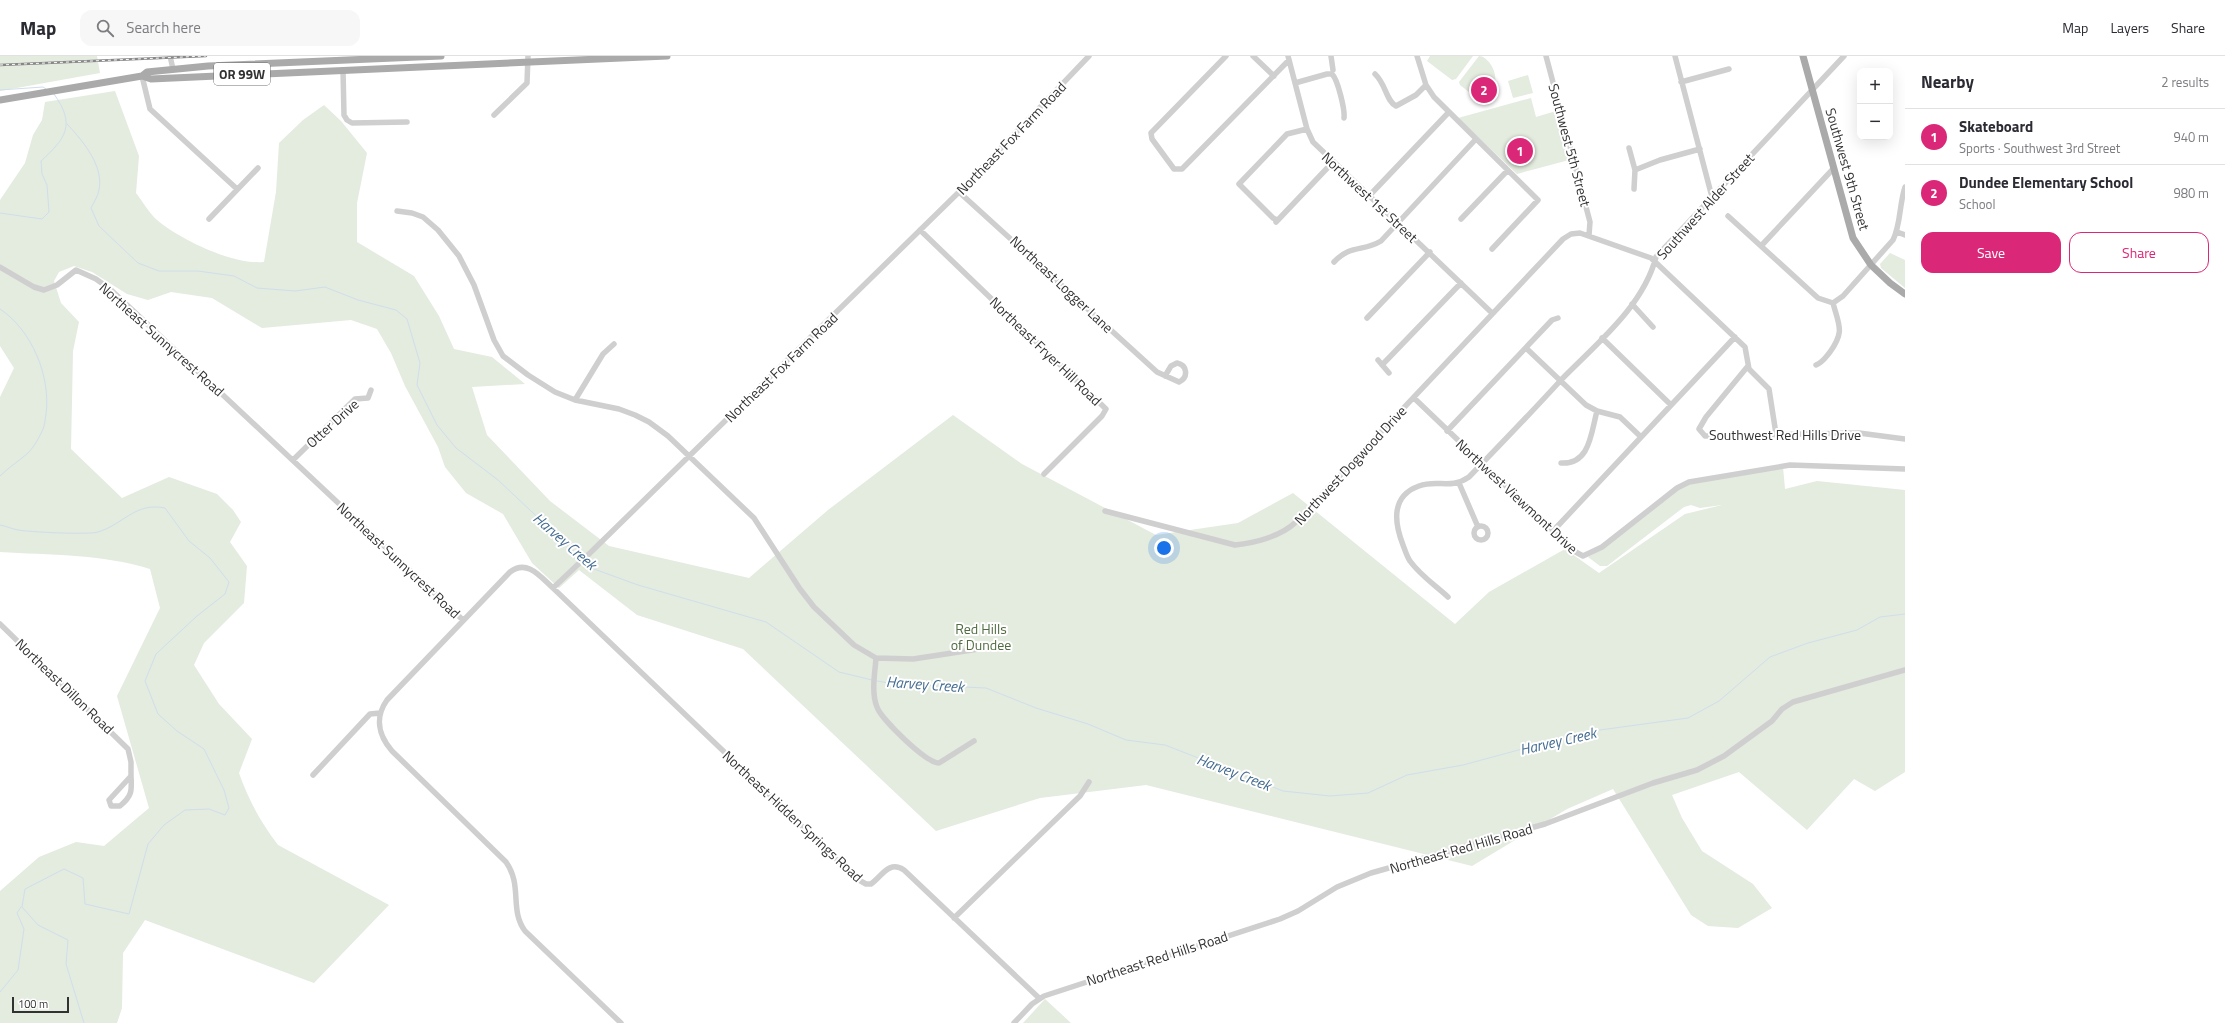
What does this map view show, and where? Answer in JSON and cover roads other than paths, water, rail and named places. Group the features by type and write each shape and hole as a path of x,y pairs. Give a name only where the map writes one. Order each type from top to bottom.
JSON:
{"main road":[{"name":"OR 99W","path":"142,76 146,72 173,69 440,56"},
{"name":"OR 99W","path":"0,100 142,76 150,79 343,70 528,59 667,56"},
{"name":"Southwest 9th Street","path":"1803,56 1850,231 1858,247 1871,265 1890,283 1905,294"}],"street":[{"path":"170,56 173,69"},
{"name":"Northeast Fox Farm Road","path":"553,588 960,192 1032,118 1089,56"},
{"path":"1226,56 1152,131 1151,136 1174,169 1182,169 1274,76 1289,58"},
{"path":"1253,56 1274,76"},
{"path":"1331,56 1333,70"},
{"path":"1417,56 1426,85 1434,97 1538,200 1492,249"},
{"name":"Southwest 5th Street","path":"1546,56 1590,222 1589,234"},
{"path":"1675,56 1712,197"},
{"name":"Southwest Alder Street","path":"1460,483 1469,477 1482,464 1602,338 1632,304 1648,278 1656,257 1844,56"},
{"name":"Northwest 1st Street","path":"1289,58 1307,128 1313,142 1430,252 1492,313"},
{"path":"494,115 527,83 528,59"},
{"path":"1681,82 1729,69"},
{"path":"343,70 344,115 347,120 352,123 407,122"},
{"path":"1295,83 1332,74 1336,79 1344,111 1344,118"},
{"path":"1375,74 1384,84 1390,100 1396,106 1416,95 1426,85"},
{"path":"142,76 150,109 237,189"},
{"path":"1369,196 1449,112"},
{"path":"1307,128 1292,132 1285,136 1239,184 1276,221 1334,162"},
{"path":"1334,262 1346,251 1375,244 1398,223 1476,139"},
{"path":"1629,148 1635,170 1634,189"},
{"path":"1635,170 1660,160 1700,149"},
{"path":"208,219 258,168"},
{"path":"1761,246 1833,169"},
{"path":"1461,220 1507,170"},
{"path":"1728,216 1818,298 1825,302 1833,303 1843,296 1889,246 1898,232 1900,203 1905,187"},
{"name":"Northeast Logger Lane","path":"960,192 1148,365 1165,376"},
{"path":"397,211 412,213 423,217 438,230 459,256 474,285 494,340 503,356 544,386 575,400 619,409 649,422 668,436 758,522 800,590 814,607 854,645 876,658 913,659 985,648"},
{"name":"Northeast Fryer Hill Road","path":"920,230 1106,409 1104,414 1044,474"},
{"name":"Northwest Dogwood Drive","path":"1105,511 1235,545 1255,541 1280,532 1296,522 1563,239 1571,234 1580,232 1589,234"},
{"path":"1898,232 1905,235"},
{"path":"1589,234 1644,254 1655,262 1735,337 1747,350 1748,366 1769,390 1776,434"},
{"path":"1367,318 1430,252"},
{"name":"Northeast Sunnycrest Road","path":"0,267 40,289 48,289 57,285 76,270 96,279 124,301 463,620 387,700 380,713"},
{"path":"1389,373 1380,363 1461,283"},
{"path":"1816,365 1823,362 1839,340 1840,329 1833,303"},
{"path":"1632,304 1653,327"},
{"path":"1447,431 1552,320 1558,318"},
{"path":"1553,531 1609,473 1640,436 1735,337"},
{"path":"1602,338 1671,405"},
{"path":"575,400 603,354 614,344"},
{"path":"1526,348 1586,405 1597,411 1620,417 1640,436"},
{"name":"Southwest Red Hills Drive","path":"1748,366 1706,417 1699,429 1701,433 1710,436 1859,434 1905,439"},
{"name":"Otter Drive","path":"293,460 355,399 368,398 371,390"},
{"name":"Northwest Viewmont Drive","path":"1414,398 1578,554 1588,556 1684,484 1790,465 1905,469"},
{"path":"1561,463 1576,461 1586,453 1597,411"},
{"path":"1448,597 1410,561 1396,526 1396,518 1400,503 1404,496 1414,488 1430,484 1451,485 1460,483 1478,527"},
{"path":"463,620 510,572 518,567 527,567 533,570 553,588"},
{"name":"Northeast Hidden Springs Road","path":"553,588 860,881 871,884 887,869 895,866 900,867 1039,998"},
{"name":"Northeast Dillon Road","path":"0,624 128,749 131,762 131,776"},
{"path":"876,658 875,698 879,711 913,746 933,762 940,763 974,741"},
{"name":"Northeast Red Hills Road","path":"1014,1023 1039,998 1280,919 1298,911 1337,887 1371,874 1545,824 1653,783 1685,774 1724,756 1745,739 1772,721 1782,709 1793,702 1905,670"},
{"path":"312,775 370,714 380,713 380,733 386,745 498,853 510,868 516,883 517,911 525,931 621,1023"},
{"path":"131,776 132,792 129,799 120,806 111,806 109,800 131,776"},
{"path":"954,918 1080,796 1090,782"}],"waterway":[{"path":"0,90 43,87 46,89"},
{"path":"0,213 42,219 49,212 47,185 42,174 41,161 50,153 62,138 66,123 65,114 54,94"},
{"name":"Harvey Creek","path":"67,124 91,154 98,172 100,181 99,190 91,208 99,226 138,263 159,271 198,271 234,276 257,288 295,291 325,287 358,300 396,310 407,319 420,363 417,385 437,425 456,448 498,480 581,558"},
{"path":"0,309 11,318 30,342 42,370 47,400 44,426 37,441 28,453 0,476"},
{"path":"0,525 24,531 93,533 107,528 137,511 155,507 165,508 189,541 210,558 229,582 225,594 197,616 156,654 145,681 158,714 177,731 204,749 224,790 229,808 225,815 209,809 185,810 164,825 148,844 129,914 85,904 83,878 64,869 25,889 22,907 38,925 68,940 66,964 84,1023"},
{"name":"Harvey Creek","path":"585,561 594,569 638,585 766,622 839,672 872,680"},
{"name":"Harvey Creek","path":"877,681 894,684 986,688 1036,708 1088,724 1126,740 1165,745 1283,791 1330,796 1368,793 1407,775 1463,765 1585,732 1688,718 1719,701 1770,657 1808,643 1857,630 1880,617 1905,614"},
{"path":"0,992 18,970 24,929 17,913 21,907"}],"railway":[{"path":"0,65 206,56"}],"place":[{"name":"Dundee Elementary School","path":"1484,90"},
{"name":"Skateboard","path":"1520,151"}],"park label":[{"name":"Red Hills of Dundee","path":"981,636"}]}
